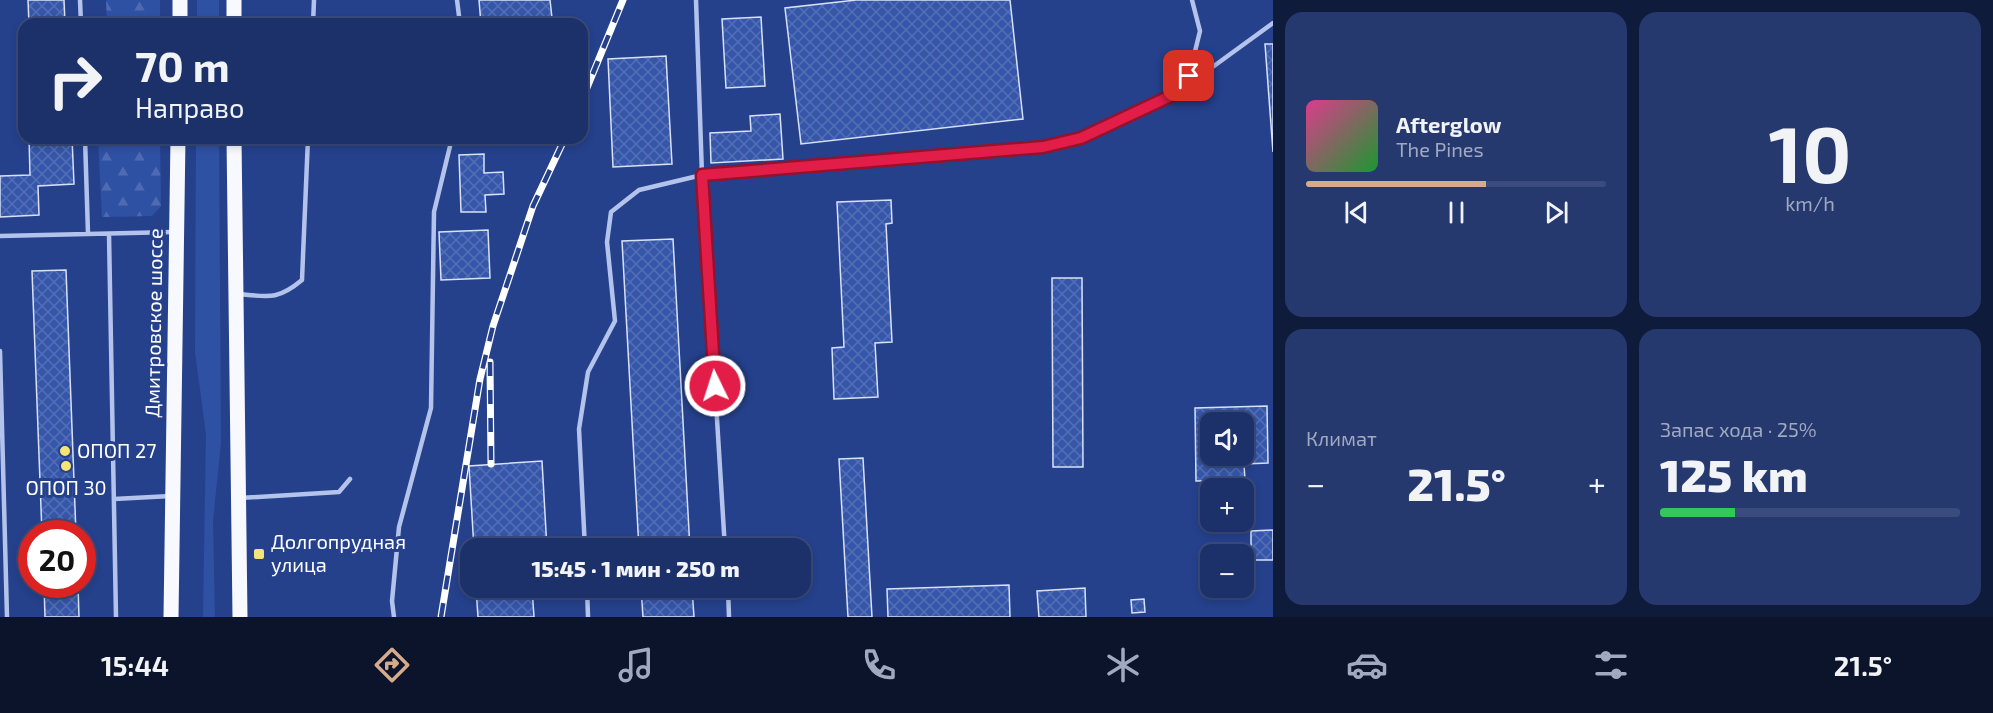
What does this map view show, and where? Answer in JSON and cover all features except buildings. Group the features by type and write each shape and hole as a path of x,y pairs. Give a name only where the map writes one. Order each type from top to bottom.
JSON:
{"main road":[{"path":"180,0 180,18"},
{"path":"234,0 234,18"},
{"name":"Дмитровское шоссе","path":"171,617 178,144"},
{"path":"234,144 240,617"}],"lane":[{"path":"80,0 81,18"},
{"path":"313,18 314,0"},
{"path":"457,0 459,18"},
{"path":"696,0 702,175 724,538"},
{"path":"1177,93 1189,76 1200,31 1192,0"},
{"path":"584,538 579,429 588,372 615,321 607,242 611,212 639,190 702,175 1043,147 1081,138 1177,93 1273,23"},
{"path":"85,144 88,234"},
{"path":"236,294 267,296 285,294 302,280 308,144"},
{"path":"394,617 392,601 399,526 430,408 434,212 451,144"},
{"path":"0,236 176,232"},
{"path":"109,234 116,617"},
{"path":"0,351 1,517 7,617"},
{"path":"237,498 339,492 350,479"},
{"path":"114,499 174,496"},
{"path":"587,598 588,617"},
{"path":"728,598 729,617"}],"green space":[{"path":"106,0 160,0 160,18 107,18"},
{"path":"197,0 219,0 219,18 197,18"},
{"path":"98,144 160,144 161,206 152,216 102,217"},
{"path":"196,144 219,144 221,442 213,521 215,617 203,617 206,434 195,352"}],"railway":[{"path":"588,85 623,0"},
{"path":"441,617 480,379 493,326 533,206 562,144"},
{"path":"490,362 491,464"}],"place":[{"name":"ОПОП 27","path":"65,451"},
{"name":"ОПОП 30","path":"66,466"},
{"name":"Долгопрудная улица","path":"259,554"}],"route":[{"path":"715,386 702,175 1043,147 1081,138 1177,93 1189,76"}]}
